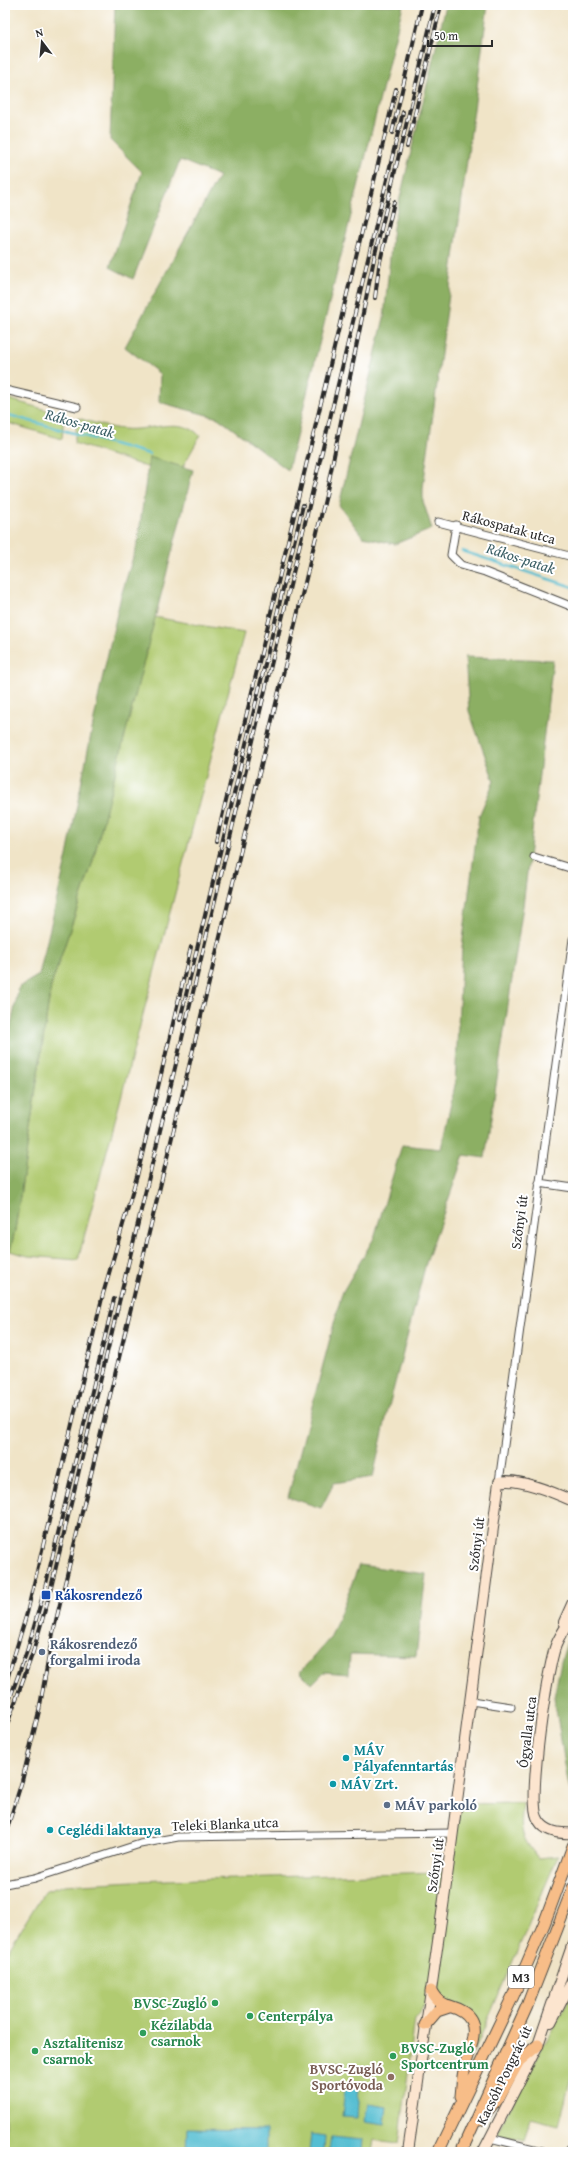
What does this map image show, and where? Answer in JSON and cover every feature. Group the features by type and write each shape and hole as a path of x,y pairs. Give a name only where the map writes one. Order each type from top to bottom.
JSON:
{"main road":[{"name":"Kacsóh Pongrác út","path":"438,2152 513,1996 544,1924 573,1846"},
{"name":"Kacsóh Pongrác út","path":"460,2152 471,2131 527,2006 573,1888"},
{"path":"431,1991 440,2003 463,2012 468,2016 474,2031 464,2071 460,2105"},
{"path":"425,2025 437,2011 449,2007"},
{"path":"471,2131 500,2095 520,2061 538,2045"}],"street":[{"path":"5,390 77,407"},
{"name":"Rákospatak utca","path":"438,522 456,525 573,557"},
{"path":"456,525 451,555 461,565 485,572 573,608"},
{"path":"534,857 573,869"},
{"name":"Szőnyi út","path":"408,2152 453,1833 498,1482 573,939"},
{"path":"539,1183 573,1188"},
{"path":"498,1482 509,1481 533,1487 573,1501"},
{"path":"556,1644 573,1602"},
{"path":"563,1634 573,1616"},
{"path":"563,1634 573,1622"},
{"name":"Ógyalla utca","path":"563,1634 556,1644 546,1690 534,1798 537,1817 550,1831 556,1833 573,1833"},
{"path":"470,1701 511,1707"},
{"name":"Teleki Blanka utca","path":"5,1884 35,1878 140,1844 178,1837 453,1833"},
{"name":"Kacsóh Pongrác út","path":"483,2152 538,2045 573,1943"},
{"path":"538,2045 573,1979"},
{"path":"490,2138 546,2152"},
{"path":"567,2152 573,2145"}],"green space":[{"path":"115,5 403,5 288,470 218,418 159,402 160,374 125,347 219,176 180,160 133,279 110,267 142,172 110,140"},
{"path":"446,5 488,5 423,488 423,501 432,529 395,544 363,537 339,505 384,318 393,227"},
{"path":"5,398 64,415 62,439 5,422"},
{"path":"78,418 123,429 174,425 184,426 193,430 200,436 177,477 74,443"},
{"path":"149,457 193,470 92,864 51,986 15,1230 10,1251 5,1249 5,1054 19,987 39,975 67,856 101,684 121,596 138,541"},
{"path":"154,617 244,633 78,1260 28,1256 10,1251 15,1230 51,986 92,864"},
{"path":"465,657 553,660 523,906 485,1158 464,1155 426,1263 387,1414 373,1477 334,1483 321,1508 288,1497 342,1293 374,1238 402,1145 441,1149 455,1085 462,947 479,816 494,781 469,711"},
{"path":"359,1565 426,1574 416,1656 350,1654 349,1674 324,1672 312,1684 300,1672 331,1637"},
{"path":"573,1628 573,1792 570,1790 568,1783 554,1697 561,1662 569,1635"},
{"name":"BVSC-Zugló","path":"523,1803 522,1827 528,1844 538,1858 558,1856 473,2054 477,2033 439,1995 436,1988 415,2019 399,2143 374,2140 372,2152 5,2152 5,1955 44,1892 64,1885 134,1881 448,1871 461,1804"},
{"path":"573,1991 573,2070 559,2125 530,2118 524,2140 496,2134"}],"water":[{"path":"345,2087 359,2088 357,2118 342,2117"},
{"path":"368,2104 387,2107 385,2124 365,2121"},
{"path":"187,2129 266,2130 266,2152 186,2152"},
{"path":"311,2134 325,2136 324,2152 309,2152"},
{"path":"331,2136 363,2139 362,2152 329,2152"}],"waterway":[{"name":"Rákos-patak","path":"5,414 149,454"},
{"name":"Rákos-patak","path":"462,551 573,587"}],"railway":[{"path":"392,133 422,5"},
{"path":"5,1835 22,1781 39,1711 53,1633 326,495 375,254 435,5"},
{"path":"407,147 441,5"},
{"path":"216,842 396,89"},
{"path":"5,1730 33,1652 49,1596 403,112"},
{"path":"375,298 379,266 394,202"},
{"path":"180,1020 303,505"},
{"path":"5,1686 27,1613 103,1294 137,1176 191,947"},
{"path":"5,1712 27,1651 45,1588 114,1299"}],"place":[{"name":"Rákosrendező","path":"46,1595"},
{"name":"Rákosrendező forgalmi iroda","path":"42,1652"},
{"name":"MÁV Pályafenntartás","path":"346,1758"},
{"name":"MÁV Zrt.","path":"333,1784"},
{"name":"MÁV parkoló","path":"387,1805"},
{"name":"Ceglédi laktanya","path":"50,1830"},
{"name":"BVSC-Zugló","path":"215,2003"},
{"name":"Centerpálya","path":"250,2016"},
{"name":"Kézilabda csarnok","path":"143,2033"},
{"name":"Asztalitenisz csarnok","path":"35,2051"},
{"name":"BVSC-Zugló Sportcentrum","path":"393,2056"},
{"name":"BVSC-Zugló Sportóvoda","path":"391,2077"}]}
